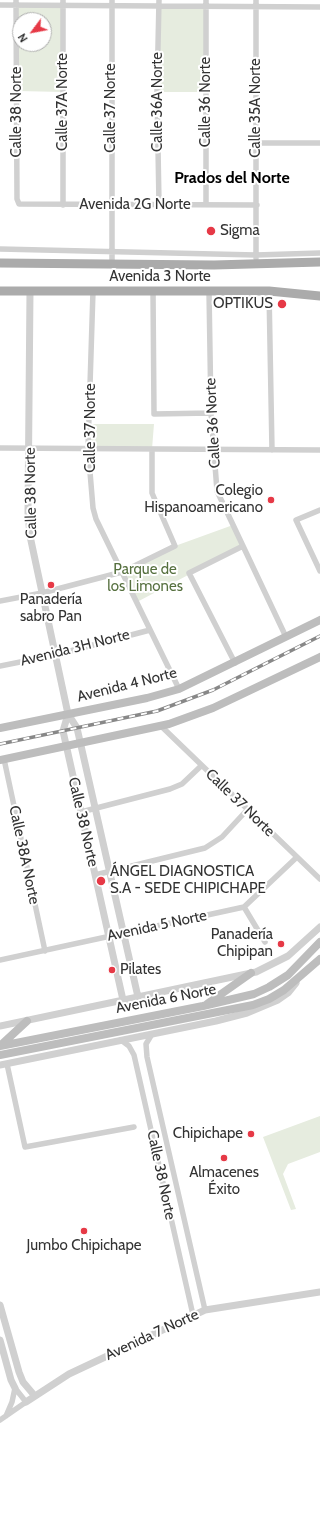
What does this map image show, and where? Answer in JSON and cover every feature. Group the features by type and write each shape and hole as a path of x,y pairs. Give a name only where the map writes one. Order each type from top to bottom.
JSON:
{"main road":[{"name":"Avenida 3 Norte","path":"0,263 112,264 256,259 320,262"},
{"name":"Avenida 3 Norte","path":"0,291 269,291 320,296"},
{"name":"Avenida 4 Norte","path":"0,728 147,698 179,689 320,620"},
{"path":"2,759 161,726 214,708 320,657"},
{"name":"Avenida 6 Norte","path":"0,1046 248,996 269,987 288,975 320,942"},
{"name":"Avenida 6 Norte","path":"0,1055 253,1005 274,996 298,979 320,959"},
{"path":"203,1006 250,973"},
{"path":"0,1046 27,1021"}],"street":[{"name":"Calle 37 Norte","path":"112,0 112,264"},
{"name":"Calle 36 Norte","path":"206,0 206,205"},
{"name":"Calle 35A Norte","path":"256,0 256,259"},
{"path":"0,5 16,3 63,3 112,7 159,3 206,8 320,7"},
{"name":"Calle 38 Norte","path":"16,3 17,199"},
{"name":"Calle 37A Norte","path":"63,3 63,205"},
{"name":"Calle 36A Norte","path":"159,3 157,92 159,204"},
{"path":"256,143 320,144"},
{"name":"Avenida 2G Norte","path":"17,199 21,205 256,205"},
{"name":"Avenida 3 Norte","path":"0,249 112,250 256,259 320,253"},
{"name":"Calle 38 Norte","path":"30,291 28,513 30,536 68,714 77,728 138,997"},
{"name":"Calle 37 Norte","path":"93,291 88,448 93,508 96,519 179,689"},
{"path":"153,291 154,414 210,413"},
{"name":"Calle 36 Norte","path":"209,291 210,413 212,450 217,491 286,636"},
{"path":"269,291 272,450"},
{"path":"0,448 320,450"},
{"path":"0,601 42,593 122,572 174,547 152,493 152,449"},
{"path":"320,510 296,520 320,571"},
{"path":"234,663 189,573 244,546"},
{"name":"Avenida 3H Norte","path":"0,666 150,630"},
{"name":"Calle 38 Norte","path":"68,714 62,731 123,1000"},
{"name":"Calle 37 Norte","path":"161,726 320,879"},
{"name":"Calle 38A Norte","path":"2,759 45,951"},
{"path":"81,812 170,789 182,784 201,766"},
{"path":"95,875 205,848 222,838 248,810"},
{"path":"265,942 244,907 297,857"},
{"name":"Avenida 5 Norte","path":"0,960 244,907"},
{"name":"Avenida 6 Norte","path":"0,1026 250,973 284,959 320,927"},
{"name":"Avenida 6 Norte","path":"4,1065 216,1021 262,1008 283,996 298,979"},
{"name":"Calle 38 Norte","path":"152,1034 147,1040 146,1048 164,1134 205,1310"},
{"name":"Calle 38 Norte","path":"121,1040 129,1046 134,1055 193,1315"},
{"path":"4,1065 25,1147 134,1127"},
{"path":"153,1136 156,1140 160,1141 163,1140 164,1134"},
{"path":"156,1150 158,1146 162,1144 168,1149"},
{"name":"Avenida 7 Norte","path":"3,1419 34,1395 69,1374 205,1310 320,1292"},
{"path":"0,1305 19,1372 23,1382 34,1395"},
{"path":"0,1340 3,1364 15,1388 26,1402"},
{"path":"3,1419 12,1402 15,1388"}],"green space":[{"path":"63,5 64,92 17,91 17,52 52,52 52,12 16,12 16,6"},
{"path":"159,6 206,7 206,92 157,92"},
{"path":"89,424 154,424 152,449 88,448"},
{"name":"Parque de los Limones","path":"233,525 243,546 137,602 122,572 175,546"},
{"path":"320,1116 320,1152 288,1164 283,1174 296,1209 291,1210 263,1137"}],"railway":[{"path":"0,744 157,711 213,690 320,636"}],"place":[{"name":"Sigma","path":"211,231"},
{"name":"OPTIKUS","path":"282,304"},
{"name":"Colegio Hispanoamericano","path":"271,500"},
{"name":"Panadería sabro Pan","path":"51,585"},
{"name":"ÁNGEL DIAGNOSTICA S.A - SEDE CHIPICHAPE","path":"101,881"},
{"name":"Panadería Chipipan","path":"281,944"},
{"name":"Pilates","path":"112,970"},
{"name":"Chipichape","path":"251,1134"},
{"name":"Almacenes Éxito","path":"224,1158"},
{"name":"Jumbo Chipichape","path":"84,1231"}],"district":[{"name":"Prados del Norte","path":"232,178"}]}
